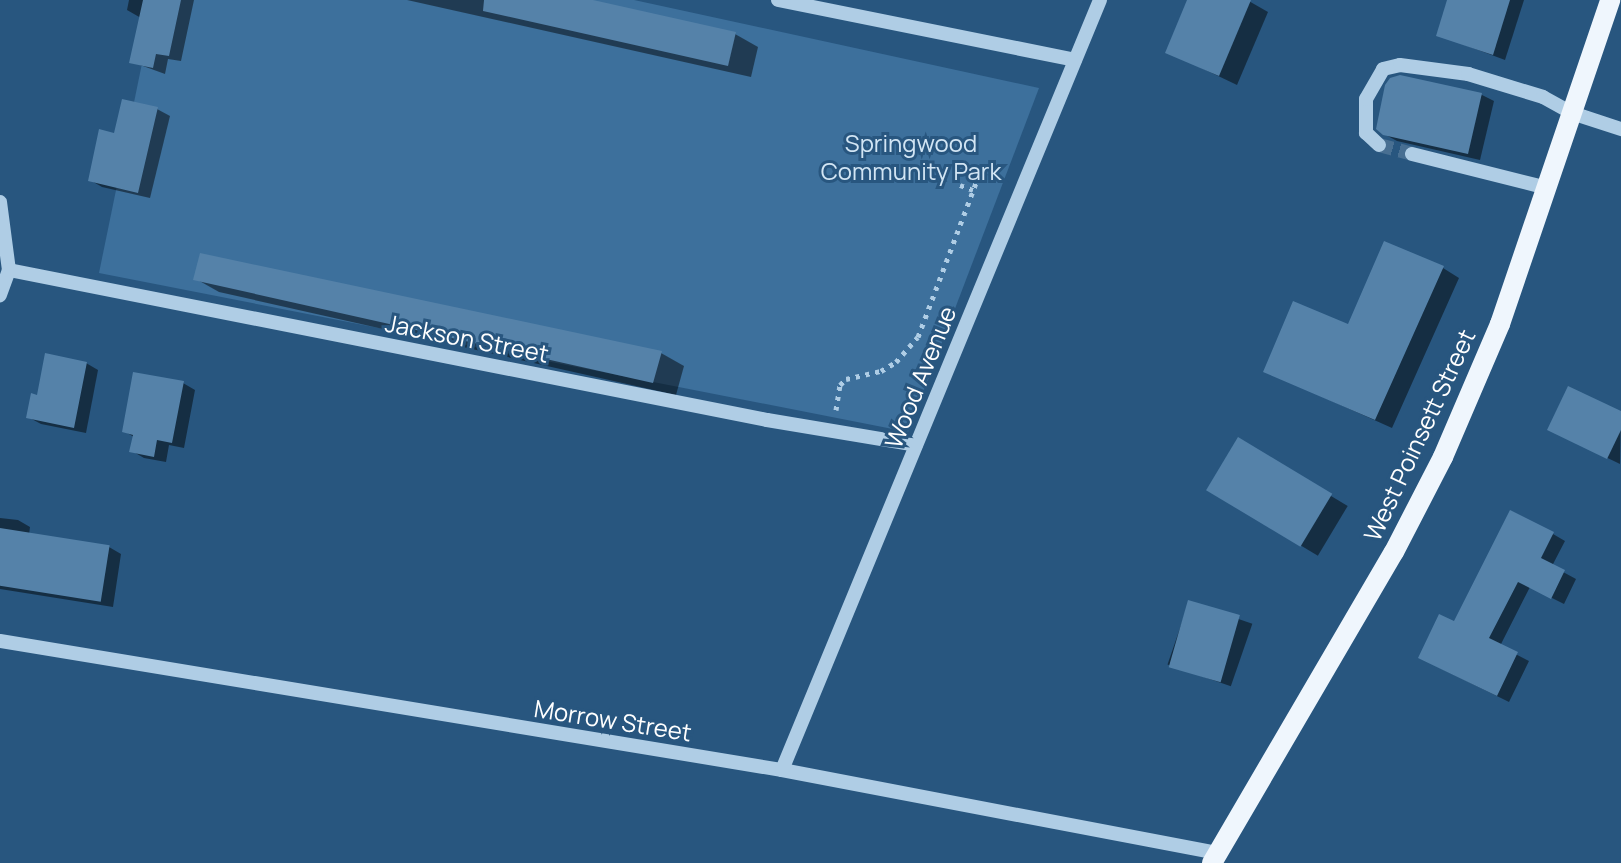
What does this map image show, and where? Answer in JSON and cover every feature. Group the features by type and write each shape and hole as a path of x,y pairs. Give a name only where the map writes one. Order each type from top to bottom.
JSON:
{"main road":[{"name":"West Poinsett Street","path":"1215,858 1394,552 1443,457 1500,324 1610,0"}],"street":[{"path":"778,0 1075,60"},
{"name":"Wood Avenue","path":"782,770 1100,0"},
{"path":"1379,145 1366,133 1366,99 1383,69 1400,65 1468,74 1543,97 1572,113 1621,129"},
{"path":"1412,154 1547,188"},
{"path":"0,202 9,270 0,295"},
{"name":"Jackson Street","path":"9,270 916,445"},
{"name":"Morrow Street","path":"0,641 782,770 1215,858"}],"path":[{"path":"833,431 840,385 846,379 881,371 896,362 918,337 979,175"},
{"path":"960,185 973,190"}],"green space":[{"name":"Springwood Community Park","path":"155,0 634,0 1039,88 908,432 99,273"}],"building":[{"path":"143,0 181,0 169,56 156,54 153,68 129,63"},
{"path":"484,0 593,0 736,32 728,66 483,11"},
{"path":"1187,0 1251,0 1219,76 1165,53"},
{"path":"1447,0 1510,0 1493,55 1436,36"},
{"path":"1400,75 1482,93 1468,154 1383,135 1376,129 1385,85 1390,78"},
{"path":"122,99 158,107 138,193 88,181 99,129 114,133"},
{"path":"1384,241 1444,266 1375,420 1263,372 1293,301 1348,324"},
{"path":"200,253 662,351 653,383 193,280"},
{"path":"45,353 87,362 74,428 26,418 31,393 37,395"},
{"path":"133,372 184,381 172,443 157,440 154,457 129,452 133,435 122,432"},
{"path":"1568,386 1621,411 1621,430 1607,459 1547,430"},
{"path":"1238,437 1332,494 1300,547 1206,490"},
{"path":"1510,510 1554,532 1541,558 1565,570 1551,599 1518,582 1489,638 1518,652 1497,696 1418,658 1439,614 1454,621"},
{"path":"0,528 110,545 101,602 0,586"},
{"path":"1188,600 1240,615 1221,682 1169,667"}],"tunnel":[{"path":"1379,145 1412,154"}]}
